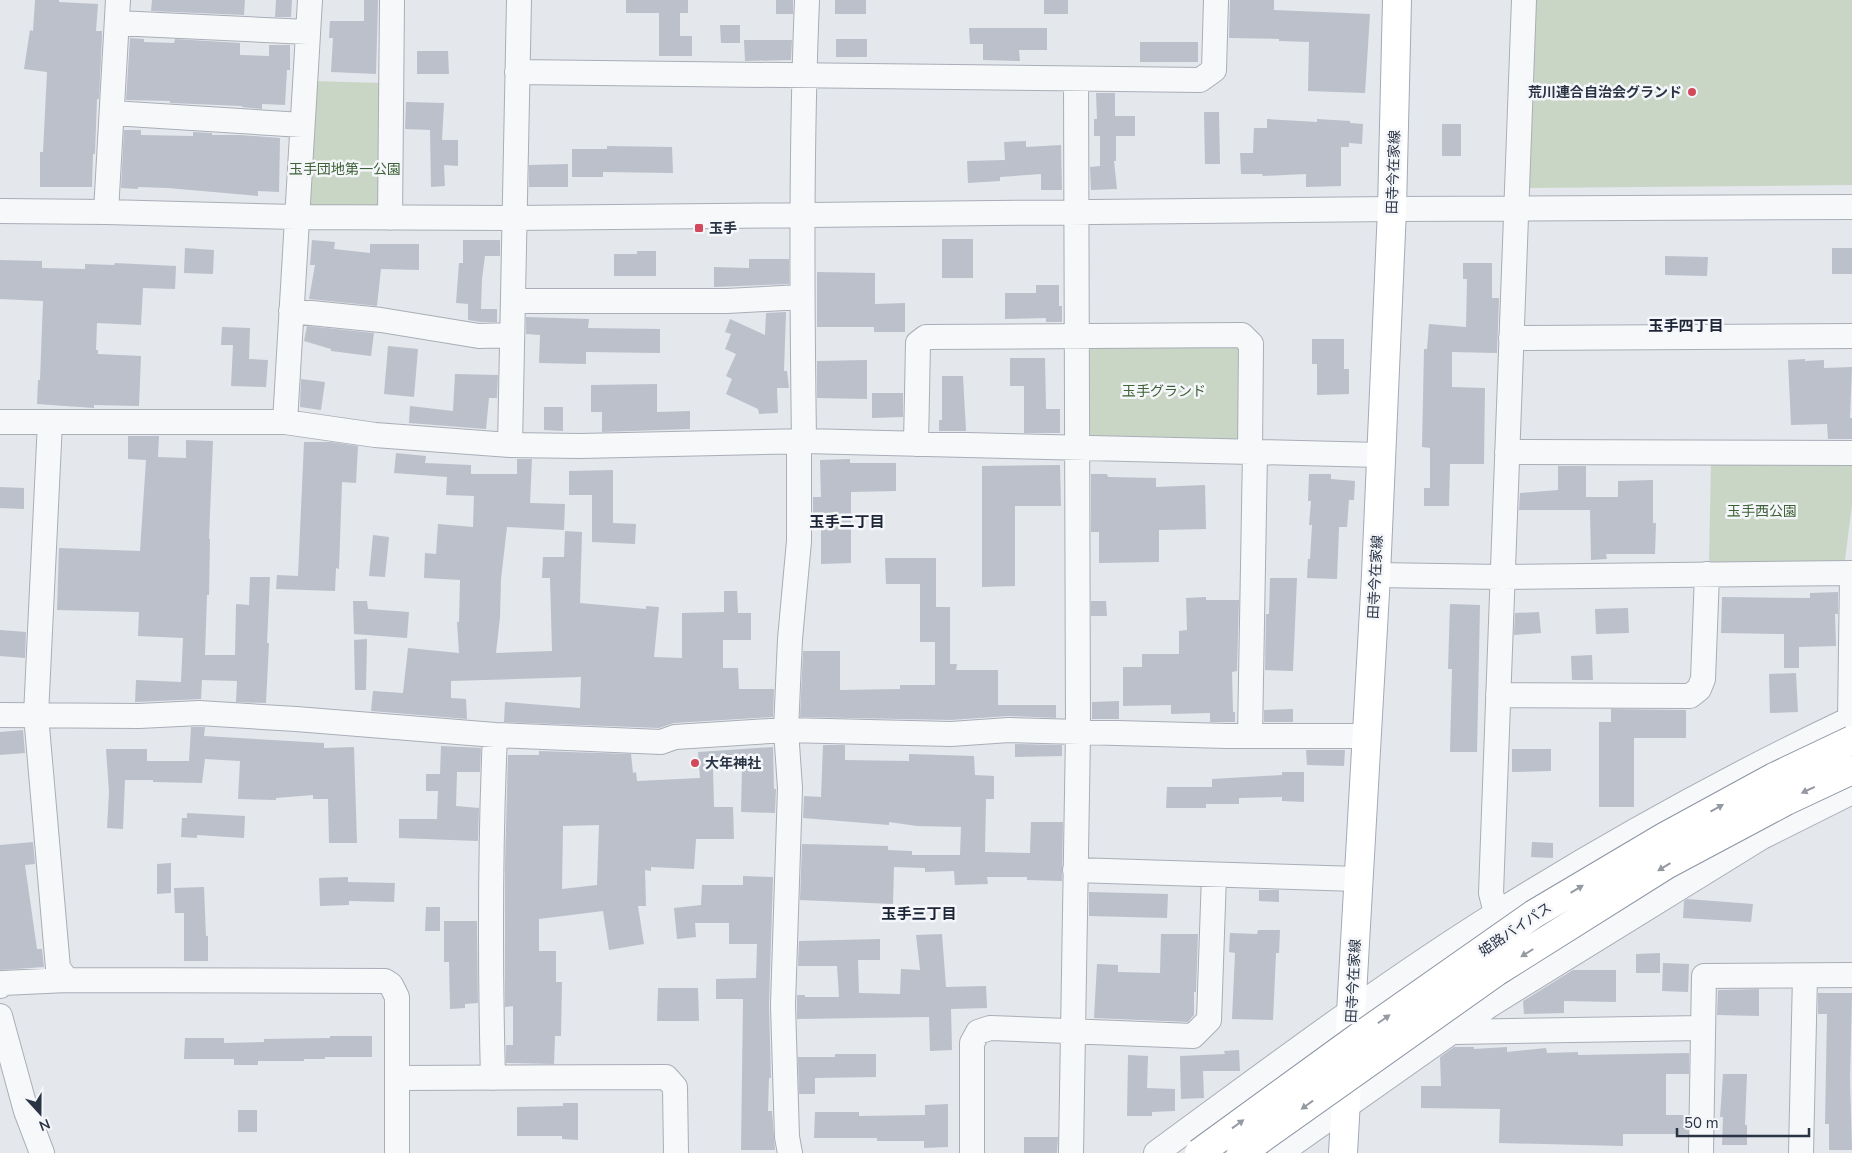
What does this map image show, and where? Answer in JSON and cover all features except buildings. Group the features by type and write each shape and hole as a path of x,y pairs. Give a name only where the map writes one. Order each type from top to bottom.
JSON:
{"main road":[{"name":"田寺今在家線","path":"1343,1153 1344,1107 1376,575 1392,209 1397,0"},
{"name":"姫路バイパス","path":"1199,1153 1353,1041 1534,914 1664,836 1774,777 1851,725"},
{"name":"姫路バイパス","path":"1241,1153 1496,972 1666,865 1786,801 1852,770"}],"street":[{"path":"285,422 310,0"},
{"path":"390,218 392,0"},
{"path":"510,445 516,72 519,0"},
{"path":"790,1153 786,1137 783,1005 790,788 786,730 790,639 799,541 799,448 804,441 802,215 807,0"},
{"path":"516,72 1200,80 1214,70 1216,0"},
{"path":"1496,913 1491,892 1524,0"},
{"path":"106,212 118,11 308,32"},
{"path":"1071,1153 1078,733 1076,79"},
{"path":"112,113 302,125"},
{"path":"0,211 106,212 296,218 515,218 1392,209 1852,207"},
{"path":"513,301 708,301 802,297"},
{"path":"291,311 381,320 479,336 512,335"},
{"path":"916,444 918,343 926,336 1242,335 1251,344 1253,452 1250,736"},
{"path":"1511,338 1852,336"},
{"path":"0,422 285,422 375,435 510,445 580,446 804,441 1380,455"},
{"path":"50,422 36,715 58,968 67,980"},
{"path":"1507,452 1852,453"},
{"path":"1376,575 1502,577 1852,573"},
{"path":"1498,695 1690,696 1699,689 1703,679 1707,574"},
{"path":"1156,1153 1351,1010 1496,913 1629,833 1732,777 1851,725 1852,578"},
{"path":"0,715 139,716 199,713 495,735 661,742 675,737 786,730 951,734 1010,730 1250,736 1366,736"},
{"path":"493,1078 491,846 495,735"},
{"path":"1280,1153 1490,1005 1762,837 1852,792"},
{"path":"1075,870 1358,879"},
{"path":"972,1153 972,1043 978,1032 990,1028 1193,1036 1209,1020 1214,875"},
{"path":"1701,1153 1704,976 1852,976"},
{"path":"1801,1153 1805,976"},
{"path":"0,986 3,983 67,980 385,981 391,984 397,996 397,1153"},
{"path":"0,1016 26,1111 42,1153"},
{"path":"1453,1032 1703,1028"},
{"path":"397,1078 666,1077 675,1087 676,1153"}],"green space":[{"name":"荒川連合自治会グランド","path":"1536,0 1852,0 1852,185 1529,188"},
{"name":"玉手団地第一公園","path":"312,81 382,83 382,207 306,206"},
{"name":"玉手グランド","path":"1241,345 1241,436 1235,439 1102,440 1090,438 1086,432 1087,346"},
{"name":"玉手西公園","path":"1711,460 1852,462 1852,505 1845,560 1709,564"}],"place":[{"name":"荒川連合自治会グランド","path":"1692,92"},
{"name":"玉手","path":"699,228"},
{"name":"大年神社","path":"695,763"}],"district":[{"name":"玉手四丁目","path":"1686,326"},
{"name":"玉手二丁目","path":"847,522"},
{"name":"玉手三丁目","path":"919,914"}]}
